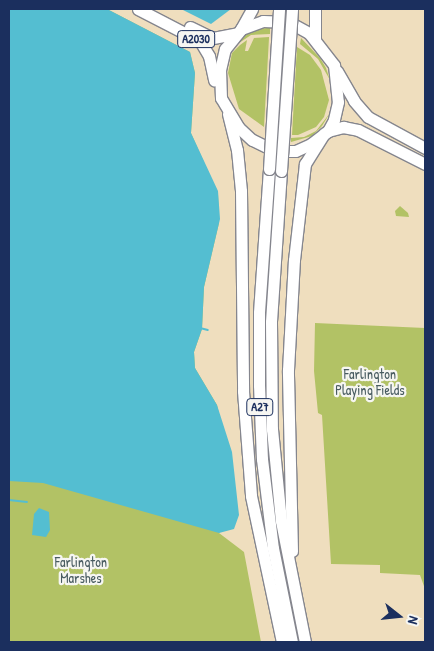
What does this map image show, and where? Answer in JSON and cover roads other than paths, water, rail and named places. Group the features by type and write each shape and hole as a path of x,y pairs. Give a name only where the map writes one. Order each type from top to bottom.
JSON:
{"main road":[{"name":"A2030","path":"138,9 200,42 209,56 221,98"},
{"name":"A2030","path":"152,9 209,37 219,38 240,31"},
{"path":"252,9 222,57 221,98 228,114 235,141 241,191 243,391 249,477 260,547 282,642"},
{"name":"A27","path":"279,9 270,377 281,521 305,642"},
{"name":"A27","path":"292,9 259,313 262,459 273,548 292,642"},
{"path":"315,9 315,38"},
{"path":"240,31 263,20 281,20 294,24 315,38 363,112 375,122 425,148"},
{"path":"293,588 288,370 294,260 305,164 326,133 338,102 334,65"},
{"path":"228,114 247,136 275,151 295,151 326,133 343,127 358,130 425,164"}],"water":[{"path":"9,9 107,9 190,52 195,73 191,133 218,191 220,219 204,287 202,329 194,352 195,368 217,405 232,452 239,515 234,529 219,533 43,483 9,481"},
{"path":"181,9 231,9 211,24"},
{"path":"39,508 49,512 50,530 46,537 32,535 34,514"}],"waterway":[{"path":"200,328 208,330"},
{"path":"9,500 27,502"}],"park label":[{"name":"Farlington Playing Fields","path":"370,382"},
{"name":"Farlington Marshes","path":"81,570"}]}
